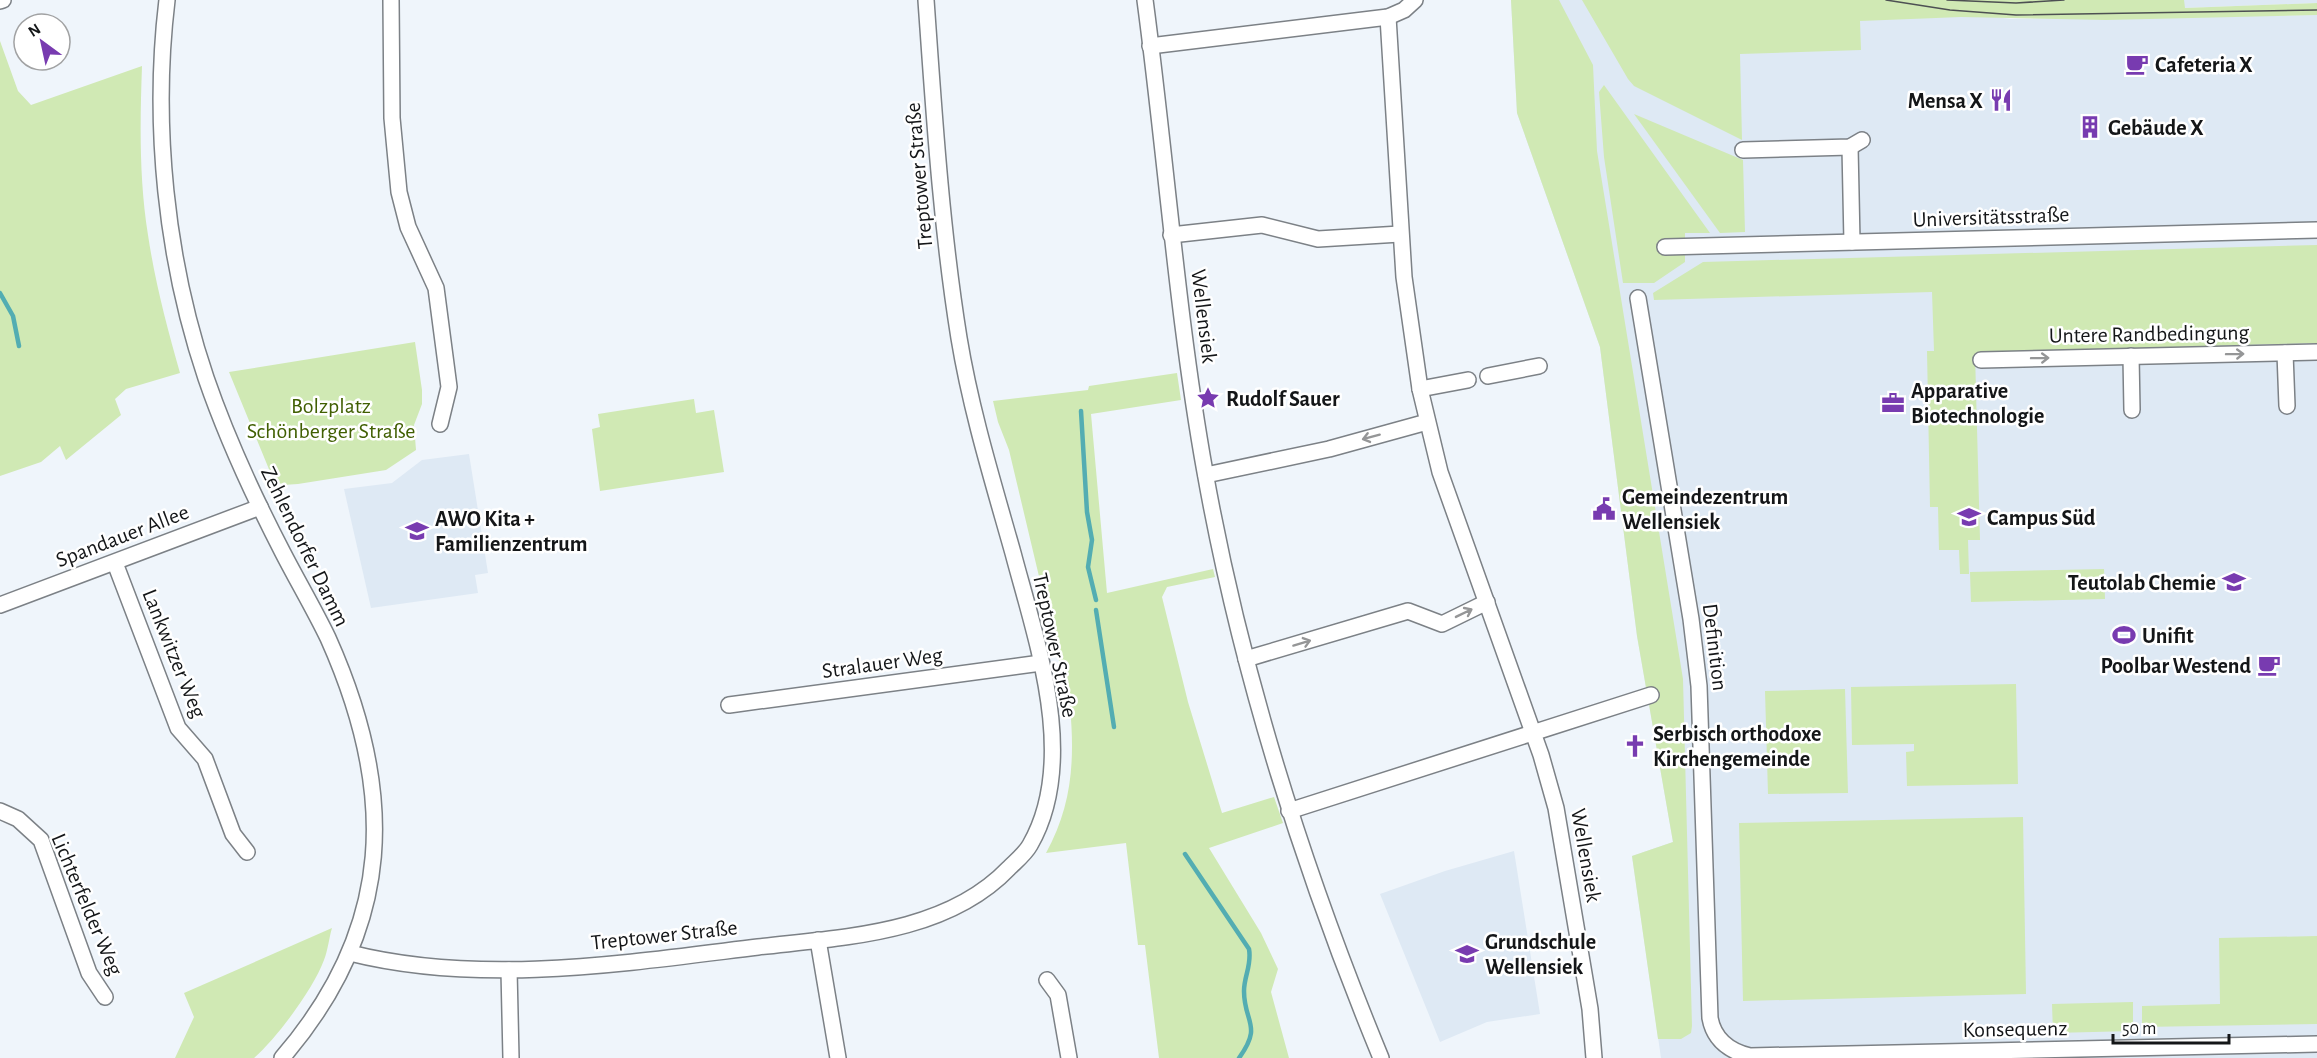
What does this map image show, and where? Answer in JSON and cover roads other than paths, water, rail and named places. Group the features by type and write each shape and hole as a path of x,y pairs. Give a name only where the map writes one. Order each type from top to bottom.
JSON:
{"street":[{"name":"Zehlendorfer Damm","path":"166,0 162,68 162,130 171,229 192,334 229,438 260,507 328,639 353,703 363,737 374,814 374,860 366,907 350,952 317,1012 282,1058"},
{"path":"391,0 392,118 399,192 408,227 436,288 448,387 446,407 440,424"},
{"name":"Treptower Straße","path":"350,952 429,968 509,970 629,962 818,940 932,918 967,902 996,881 1029,847 1046,808 1051,780 1053,741 1041,663 974,411 960,343 938,172 926,0"},
{"name":"Wellensiek","path":"1145,0 1171,235 1206,475 1246,660 1289,811 1343,967 1381,1058"},
{"path":"1150,46 1388,17 1404,10 1415,0"},
{"name":"Wellensiek","path":"1388,17 1400,234 1410,329 1420,389 1440,472 1534,733 1563,839 1590,1009 1594,1058"},
{"path":"1743,150 1856,144 1852,242"},
{"path":"1171,235 1262,225 1317,239 1400,234"},
{"name":"Universitätsstraße","path":"1665,247 2317,230"},
{"name":"Definition","path":"1638,298 1691,619 1699,686 1710,1018 1712,1030 1719,1039"},
{"name":"Untere Randbedingung","path":"1981,360 2317,352"},
{"path":"2285,353 2287,406"},
{"path":"2131,356 2132,410"},
{"path":"1488,376 1539,366"},
{"path":"1420,389 1468,380"},
{"path":"1206,475 1329,449 1427,422"},
{"name":"Spandauer Allee","path":"0,605 260,507"},
{"name":"Lankwitzer Weg","path":"115,563 178,728 205,759 233,834 247,852"},
{"path":"1246,660 1408,610 1442,624 1487,602"},
{"name":"Stralauer Weg","path":"729,705 1041,663"},
{"path":"1289,811 1651,695"},
{"name":"Lichterfelder Weg","path":"0,811 18,819 40,840 89,974 105,997"},
{"path":"818,940 838,1058"},
{"path":"509,970 512,1058"},
{"path":"1047,980 1058,995 1069,1058"},
{"name":"Konsequenz","path":"1719,1039 1727,1047 1750,1056 2317,1044"}],"waterway":[{"path":"0,293 13,316 19,346"},
{"path":"1081,411 1087,512 1092,540 1088,567 1096,600"},
{"path":"1096,610 1114,727"},
{"path":"1185,854 1249,949 1244,991 1251,1031 1250,1038 1239,1058"}],"tram line":[{"path":"1886,0 1950,10 2016,15 2317,10"},
{"path":"1947,0 2016,3 2064,0"}],"place":[{"name":"Cafeteria X","path":"2137,64"},
{"name":"Mensa X","path":"2001,100"},
{"name":"Gebäude X","path":"2090,127"},
{"name":"Rudolf Sauer","path":"1208,398"},
{"name":"Apparative Biotechnologie","path":"1893,403"},
{"name":"Gemeindezentrum Wellensiek","path":"1604,509"},
{"name":"Campus Süd","path":"1969,517"},
{"name":"AWO Kita + Familienzentrum","path":"417,531"},
{"name":"Teutolab Chemie","path":"2234,582"},
{"name":"Unifit","path":"2124,635"},
{"name":"Poolbar Westend","path":"2269,665"},
{"name":"Serbisch orthodoxe Kirchengemeinde","path":"1635,746"},
{"name":"Grundschule Wellensiek","path":"1467,954"}],"park label":[{"name":"Bolzplatz Schönberger Straße","path":"331,418"}]}
